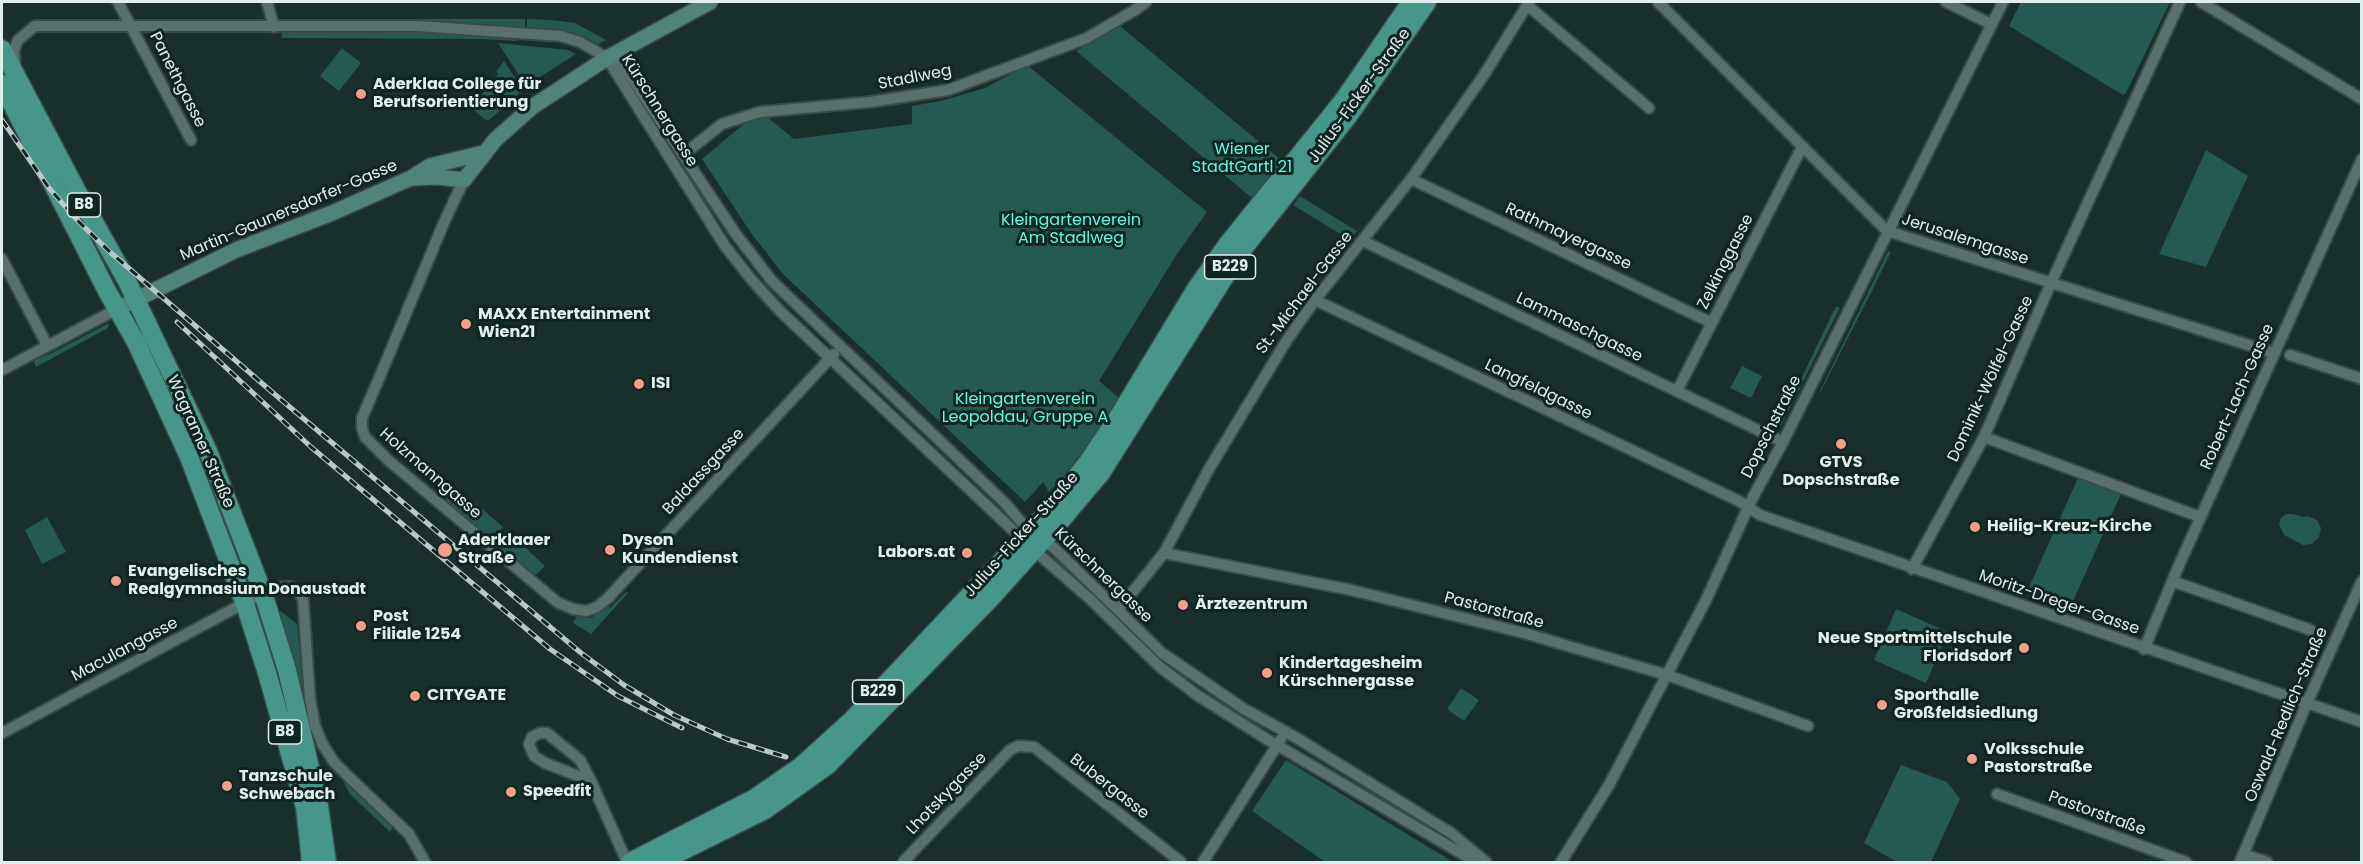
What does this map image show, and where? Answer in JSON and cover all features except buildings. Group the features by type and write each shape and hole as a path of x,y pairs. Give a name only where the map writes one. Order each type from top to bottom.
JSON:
{"main road":[{"name":"Julius-Ficker-Straße","path":"660,862 765,810 828,765 990,598 1088,462 1122,411 1196,289 1227,245 1343,101 1411,2"},
{"name":"Julius-Ficker-Straße","path":"628,862 755,798 800,767 852,720 1101,473 1232,264 1343,123 1427,2"},
{"name":"Wagramer Straße","path":"2,49 10,82 189,457 245,604 288,743 305,807 311,862"},
{"name":"Wagramer Straße","path":"10,82 127,281 208,451 262,593 287,670 319,806 327,862"}],"street":[{"name":"Panethgasse","path":"118,2 191,140"},
{"path":"267,2 274,27"},
{"path":"443,163 453,166 466,178 483,153 532,106 607,58 710,2"},
{"name":"Stadlweg","path":"684,154 722,124 760,112 870,102 948,90 1087,38 1146,2"},
{"name":"Jerusalemgasse","path":"1658,2 1887,231 2274,353"},
{"path":"1946,2 1991,24"},
{"name":"Dopschstraße","path":"1562,862 1609,784 1706,600 1749,508 2003,2"},
{"name":"Dominik-Wölfel-Gasse","path":"1912,569 1984,436 2051,283 2180,2"},
{"path":"2201,2 2361,99"},
{"path":"1528,3 1649,108"},
{"name":"St.-Michael-Gasse","path":"1118,610 1164,554 1209,469 1268,369 1315,300 1411,179 1484,75 1528,3"},
{"path":"10,82 14,50 20,37 35,26 417,26 561,36 577,40 607,58"},
{"name":"Kürschnergasse","path":"607,58 625,68 759,266 789,298 997,495 1032,539 1160,667 1197,695 1277,745 1476,862"},
{"name":"Kürschnergasse","path":"607,58 725,246 780,311 831,358 1032,539 1118,610 1162,653 1244,709 1286,731 1451,833 1486,862"},
{"name":"Zelkinggasse","path":"1677,391 1802,147"},
{"name":"Martin-Gaunersdorfer-Gasse","path":"117,309 236,249 332,213 411,178 430,166 483,153"},
{"name":"Robert-Lach-Gasse","path":"2144,649 2200,517 2361,159"},
{"name":"Martin-Gaunersdorfer-Gasse","path":"411,178 466,178"},
{"name":"Holzmanngasse","path":"466,178 362,418 365,437 372,446 557,602 573,609 586,611"},
{"name":"Rathmayergasse","path":"1411,179 1712,323"},
{"name":"Lammaschgasse","path":"1363,241 1783,442"},
{"path":"2,259 47,345"},
{"name":"Langfeldgasse","path":"1315,300 1739,501 1749,508"},
{"path":"2,370 117,309"},
{"name":"Baldassgasse","path":"586,611 597,607 608,598 840,347"},
{"path":"2290,355 2361,379"},
{"path":"1984,436 2200,517"},
{"name":"Moritz-Dreger-Gasse","path":"1749,508 1760,515 1912,569 2361,722"},
{"name":"Pastorstraße","path":"1164,554 1351,590 1524,633 1667,675 1808,726"},
{"name":"Oswald-Redlich-Straße","path":"2242,858 2361,580"},
{"path":"2172,581 2311,630"},
{"path":"262,593 280,587 296,589 301,595 304,604 310,699 315,726 323,745 342,770 404,828 425,862"},
{"name":"Maculangasse","path":"2,733 262,593"},
{"path":"1203,862 1286,731"},
{"path":"591,781 545,763 534,756 529,744 532,737 540,733 547,733 580,760 591,781 628,862"},
{"name":"Lhotskygasse","path":"903,862 1014,747"},
{"name":"Bubergasse","path":"1014,747 1034,747 1181,862"},
{"name":"Pastorstraße","path":"1997,794 2186,862"},
{"path":"2242,858 2266,862"}],"green space":[{"path":"2021,2 2170,2 2123,95 2009,26"},
{"path":"406,19 525,19 525,27 406,23"},
{"path":"527,19 575,23 606,40 597,45 567,32 527,28"},
{"name":"Wiener StadtGartl 21","path":"1120,26 1282,161 1252,198 1076,51"},
{"path":"282,30 382,30 389,33 465,33 518,37 517,41 282,38"},
{"path":"498,43 568,50 576,54 526,86"},
{"path":"342,48 361,63 339,91 320,76"},
{"path":"504,61 523,90 489,120 486,120 471,108 498,74 496,72"},
{"path":"1027,65 1207,212 1177,254 1099,381 1119,398 1105,422 1049,492 1043,482 1025,502 783,274 751,233 702,159 745,123 766,116 794,139 912,124 912,106 941,101 985,88"},
{"path":"2206,150 2248,176 2206,267 2159,254"},
{"path":"1300,196 1357,231 1350,240 1293,205"},
{"path":"1888,251 1891,252 1819,393"},
{"path":"1836,306 1840,308 1781,426 1779,425"},
{"path":"109,323 108,328 36,367 34,362 36,358 50,354"},
{"path":"1742,366 1762,376 1751,398 1730,388"},
{"path":"2078,478 2121,494 2069,610 2026,594"},
{"path":"450,486 455,492 461,493 479,506 503,527 494,536 487,536 447,501 445,494"},
{"path":"2286,514 2308,516 2317,520 2321,528 2319,537 2312,544 2303,545 2284,535 2279,524 2281,518"},
{"path":"47,517 66,552 42,564 25,530"},
{"path":"512,535 545,566 537,574 533,574 504,550 504,546"},
{"path":"626,592 628,593 591,634 573,623 577,616 591,618 607,606 610,608"},
{"path":"1896,609 1948,632 1926,683 1874,660"},
{"path":"281,611 297,624 305,706 277,613"},
{"path":"1461,688 1479,700 1464,721 1447,709"},
{"path":"1286,760 1453,862 1325,862 1252,811"},
{"path":"330,764 391,823 393,827 390,832 350,794 342,779 330,769"},
{"path":"1901,765 1947,782 1960,799 1931,862 1897,862 1864,843"}],"railway":[{"path":"2,120 49,188 110,252 581,653 624,685 674,715 727,739 786,757"},
{"path":"177,322 311,447 550,649 618,696 682,728"}],"place":[{"name":"Aderklaa College für Berufsorientierung","path":"361,94"},
{"name":"MAXX Entertainment Wien21","path":"466,324"},
{"name":"ISI","path":"639,384"},
{"name":"GTVS Dopschstraße","path":"1841,444"},
{"name":"Heilig-Kreuz-Kirche","path":"1975,527"},
{"name":"Aderklaaer Straße","path":"445,550"},
{"name":"Dyson Kundendienst","path":"610,550"},
{"name":"Labors.at","path":"967,553"},
{"name":"Evangelisches Realgymnasium Donaustadt","path":"116,581"},
{"name":"Ärztezentrum","path":"1183,605"},
{"name":"Post Filiale 1254","path":"361,626"},
{"name":"Neue Sportmittelschule Floridsdorf","path":"2024,648"},
{"name":"Kindertagesheim Kürschnergasse","path":"1267,673"},
{"name":"CITYGATE","path":"415,696"},
{"name":"Sporthalle Großfeldsiedlung","path":"1882,705"},
{"name":"Volksschule Pastorstraße","path":"1972,759"},
{"name":"Tanzschule Schwebach","path":"227,786"},
{"name":"Speedfit","path":"511,792"}],"park label":[{"name":"Kleingartenverein Am Stadlweg","path":"1071,230"},
{"name":"Kleingartenverein Leopoldau, Gruppe A","path":"1025,409"}]}
